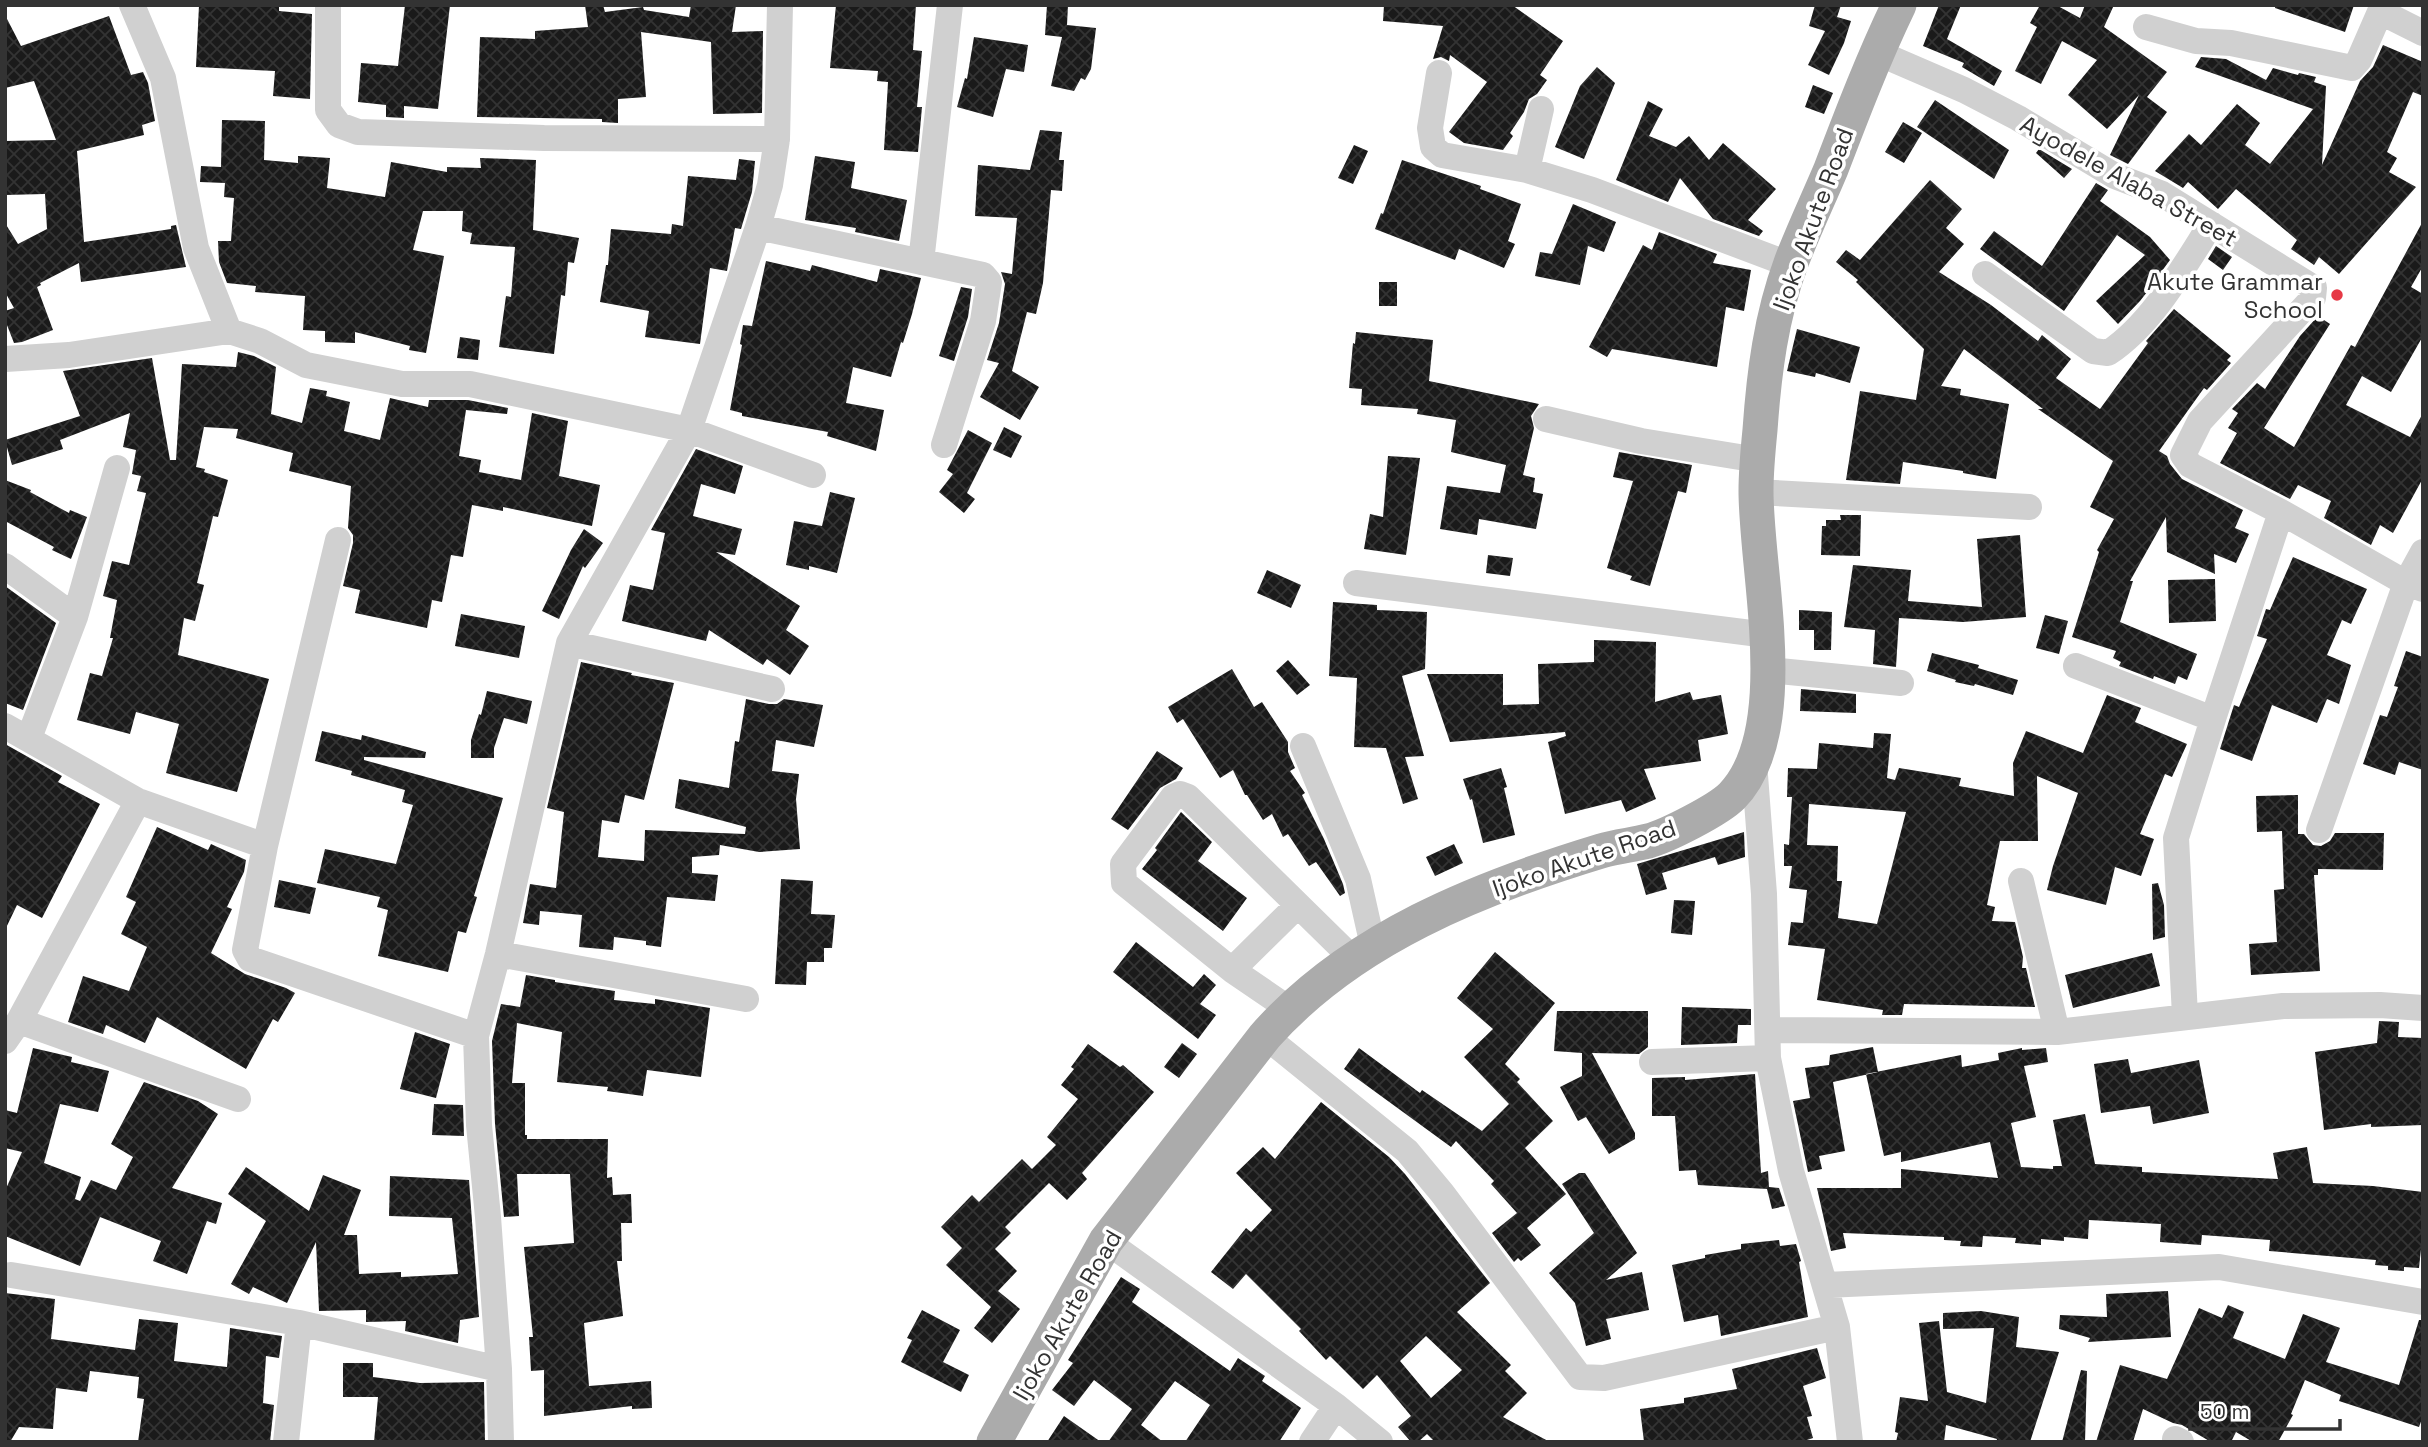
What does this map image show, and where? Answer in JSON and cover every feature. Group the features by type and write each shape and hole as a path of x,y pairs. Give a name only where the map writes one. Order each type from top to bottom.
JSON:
{"main road":[{"name":"Ijoko Akute Road","path":"994,1442 1106,1241 1265,1035 1289,1009 1363,953 1439,911 1504,884 1605,850 1652,840 1702,816 1732,797 1754,762 1763,726 1769,670 1757,476 1764,374 1773,328 1791,265 1876,52 1899,5"}],"street":[{"path":"132,5 163,78 196,248 229,331"},
{"path":"328,5 328,110 340,125 358,132 544,138 777,139"},
{"path":"501,1442 499,1369 488,1217 478,1125 477,1036 569,643 689,429 758,227 777,139 780,5"},
{"path":"921,262 950,5"},
{"path":"2146,27 2196,41 2231,43 2352,68 2359,60 2382,9 2423,33"},
{"name":"Ayodele Alaba Street","path":"1876,52 1964,90 2018,118 2115,176 2162,194 2314,288 2313,298 2200,421 2183,455 2190,465 2415,586"},
{"path":"1439,73 1430,128 1433,147 1443,155 1527,170 1592,190 1791,265"},
{"path":"1527,170 1541,109"},
{"path":"1985,275 2094,351 2108,353 2123,343 2169,290 2211,224"},
{"path":"758,227 983,275 989,282 983,321 944,445"},
{"path":"5,359 69,355 229,331 260,341 306,365 402,384 470,384 689,429 813,475"},
{"path":"1546,419 1642,441 1757,476 2029,507"},
{"path":"29,738 75,617 117,468"},
{"path":"2185,1016 2176,838 2281,512"},
{"path":"338,540 265,846 245,950 250,959 477,1036"},
{"path":"2319,830 2415,586 2423,552"},
{"path":"5,566 75,617"},
{"path":"1356,583 1767,635"},
{"path":"569,643 772,689"},
{"path":"2076,666 2213,719"},
{"path":"1769,670 1901,683"},
{"path":"5,726 138,801 265,846"},
{"path":"1303,746 1358,879 1363,953"},
{"path":"1754,762 1764,894 1768,1058 1791,1171 1838,1327 1850,1442"},
{"path":"1289,1009 1232,970 1124,883 1123,864 1173,797 1180,794 1188,797 1221,827 1297,906 1363,953"},
{"path":"138,801 12,1031 238,1098"},
{"path":"2021,881 2057,1032"},
{"path":"1232,970 1297,906"},
{"path":"498,954 746,999"},
{"path":"1769,1030 2057,1032 2283,1006 2380,1005 2423,1008"},
{"path":"1265,1035 1407,1151 1442,1193 1580,1377 1604,1378 1838,1327"},
{"path":"1652,1062 1768,1058"},
{"path":"1106,1241 1336,1406 1380,1442"},
{"path":"1826,1285 2219,1267 2423,1303"},
{"path":"11,1275 299,1323 499,1369"},
{"path":"286,1442 299,1323"},
{"path":"1311,1442 1336,1406"}],"building":[{"path":"199,5 279,5 279,11 312,14 310,99 273,96 275,71 196,67"},
{"path":"405,5 450,5 438,109 404,106 404,118 386,117 386,105 358,102 361,63 398,66"},
{"path":"585,5 603,5 605,12 643,7 644,10 689,17 691,5 736,5 732,32 763,31 762,113 713,114 711,42 641,32 646,97 618,99 618,123 602,122 602,119 477,117 480,37 535,39 535,31 588,27"},
{"path":"836,5 916,5 913,50 922,51 917,107 922,107 918,152 884,150 888,82 877,81 878,71 830,68"},
{"path":"1047,5 1068,5 1067,25 1096,28 1091,69 1085,80 1081,78 1074,91 1051,86 1062,37 1045,35"},
{"path":"1384,5 1512,5 1563,41 1540,75 1547,80 1537,94 1529,99 1510,133 1513,136 1503,150 1464,143 1449,132 1487,82 1450,55 1449,61 1441,57 1433,59 1443,26 1383,21"},
{"path":"1815,5 1841,5 1837,17 1851,21 1829,75 1808,65 1825,31 1809,26"},
{"path":"1939,5 1961,5 1947,39 2002,71 1994,86 1962,67 1964,63 1923,46"},
{"path":"2040,5 2056,5 2080,18 2085,5 2114,5 2104,27 2167,72 2147,97 2167,112 2128,164 2110,155 2139,95 2107,129 2068,95 2097,60 2062,41 2041,84 2015,71 2037,27 2030,23"},
{"path":"2275,5 2354,5 2345,32 2275,8"},
{"path":"5,15 21,46 109,16 131,75 143,72 148,83 155,121 142,125 144,135 77,151 84,242 171,229 171,226 176,225 186,267 81,282 79,263 37,287 53,330 14,343 5,320 5,311 14,308 5,292 5,223 18,244 47,229 45,194 5,195 5,141 56,140 34,81 5,88"},
{"path":"974,37 1028,45 1024,72 1006,69 993,117 957,107 965,78 967,79"},
{"path":"2383,45 2423,62 2423,96 2413,92 2387,152 2397,158 2389,172 2416,187 2339,274 2319,257 2314,265 2291,249 2297,240 2236,189 2218,209 2188,182 2183,188 2155,171 2189,134 2201,145 2237,104 2260,123 2245,145 2270,164 2313,109 2195,67 2201,57 2226,59 2266,80 2273,68 2316,77 2314,82 2326,86 2322,165 2360,81 2373,67"},
{"path":"1597,67 1615,83 1584,159 1555,147 1580,86"},
{"path":"1813,85 1833,93 1824,114 1805,107"},
{"path":"1935,100 2009,150 1994,179 1917,127"},
{"path":"1648,101 1663,109 1649,136 1676,147 1689,136 1709,160 1723,143 1776,189 1748,220 1763,231 1759,236 1713,219 1680,178 1668,202 1616,180"},
{"path":"222,120 265,121 264,160 298,163 298,156 330,158 327,188 385,197 391,162 447,172 447,167 481,168 480,158 536,160 533,230 579,238 574,263 568,262 565,296 561,295 554,354 499,347 506,296 511,297 515,247 470,244 472,233 462,231 463,211 423,211 413,250 444,256 426,353 409,350 410,346 355,332 355,343 325,342 325,331 303,330 305,296 255,292 256,286 227,283 219,262 218,241 231,241 234,198 224,197 225,183 200,182 201,166 221,167"},
{"path":"1903,122 1922,133 1904,163 1885,152"},
{"path":"1040,130 1062,132 1059,160 1064,160 1062,191 1051,190 1043,283 1036,314 1027,312 1012,371 1039,387 1020,420 980,397 999,363 987,360 999,323 1005,284 1001,272 1012,274 1017,218 975,216 978,165 1030,170"},
{"path":"1354,145 1368,151 1353,184 1338,178"},
{"path":"2039,149 2072,169 2064,178 2036,153"},
{"path":"815,156 855,162 851,188 907,200 899,241 855,232 856,228 805,220"},
{"path":"739,159 755,161 752,192 741,229 735,228 727,271 710,268 700,344 645,337 649,311 600,302 608,265 611,229 671,234 672,224 683,226 688,176 736,180"},
{"path":"1402,160 1481,186 1480,189 1521,204 1508,241 1515,244 1504,268 1459,249 1455,260 1375,229"},
{"path":"1930,180 1962,209 1946,228 1964,244 1939,272 1991,305 2038,341 2042,335 2071,359 2056,378 2100,409 2148,343 2146,341 2174,309 2231,356 2227,360 2231,363 2207,390 2204,388 2159,451 2167,456 2182,479 2243,510 2235,528 2249,534 2236,563 2214,554 2215,574 2167,552 2166,517 2130,581 2133,581 2120,622 2197,654 2187,680 2178,676 2175,684 2154,676 2153,679 2119,666 2121,662 2113,658 2116,651 2072,637 2099,552 2097,550 2114,519 2090,507 2113,461 2038,409 2043,409 1964,349 1941,386 1961,389 1960,395 2009,404 1996,479 1903,462 1900,484 1846,480 1860,391 1916,400 1924,349 1856,282 1858,280 1836,262 1846,250 1860,260"},
{"path":"2096,183 2108,190 2100,201 2150,237 2170,260 2148,285 2151,287 2140,301 2118,324 2096,301 2145,255 2117,235 2064,311 1980,249 1994,231 2042,266"},
{"path":"1573,204 1616,222 1604,252 1588,246 1580,285 1535,276 1540,252 1552,254"},
{"path":"2423,221 2423,266 2411,287 2423,294 2423,336 2391,392 2362,376 2346,405 2410,437 2423,413 2423,478 2393,533 2380,525 2371,545 2324,518 2331,501 2298,485 2290,499 2220,463 2237,433 2228,428 2238,413 2232,409 2257,383 2265,389 2300,336 2318,316 2330,324 2264,428 2294,447 2351,345 2355,347"},
{"path":"1659,232 1717,254 1713,263 1751,270 1744,311 1726,307 1717,367 1612,349 1607,357 1589,347 1643,245 1652,250"},
{"path":"2216,246 2232,257 2223,270 2208,259"},
{"path":"766,261 810,271 812,265 877,282 880,269 921,278 891,377 853,367 846,403 884,410 876,451 827,436 828,432 742,416 742,413 730,410 743,325 752,326"},
{"path":"1379,282 1397,282 1397,306 1379,306"},
{"path":"961,287 972,289 968,317 954,361 939,356"},
{"path":"1797,329 1860,347 1850,383 1816,373 1815,377 1787,371"},
{"path":"1356,332 1433,340 1429,381 1539,404 1531,416 1534,428 1523,475 1535,478 1533,492 1543,494 1536,529 1479,519 1477,535 1440,529 1447,486 1500,493 1506,465 1451,452 1456,420 1417,414 1418,409 1361,405 1362,389 1349,388"},
{"path":"460,337 480,340 478,360 457,358"},
{"path":"238,352 254,356 276,367 271,414 302,423 310,388 327,391 326,396 350,402 344,431 380,440 390,398 428,407 429,400 468,400 508,408 507,414 466,410 459,456 481,460 479,472 521,480 532,413 568,421 559,476 600,485 592,526 503,507 503,511 472,505 463,557 451,555 442,602 432,600 427,628 355,613 360,590 343,586 353,543 353,535 348,528 351,486 289,471 293,453 236,438 238,429 204,427 196,467 228,480 218,517 213,516 197,583 204,585 195,621 184,618 178,655 269,679 237,792 166,773 179,724 136,712 130,734 77,720 90,673 102,676 113,638 110,638 117,600 103,596 112,561 129,565 146,493 137,491 141,476 132,474 136,450 123,447 130,413 60,440 63,449 12,465 5,440 80,416 63,371 152,358 170,460 176,460 182,364 236,367"},
{"path":"1004,427 1022,436 1011,458 993,450"},
{"path":"968,430 992,443 967,493 975,499 964,513 939,492 953,474 947,470"},
{"path":"696,449 743,466 735,494 701,484 693,516 742,529 735,555 716,552 800,606 786,630 809,646 790,675 767,659 763,665 709,630 706,641 622,621 630,585 653,590 665,533 651,530"},
{"path":"1619,452 1692,465 1686,493 1678,491 1650,586 1630,580 1632,576 1607,568 1633,481 1613,477"},
{"path":"1388,456 1420,458 1406,555 1364,549 1370,514 1383,517"},
{"path":"5,480 31,490 30,492 69,513 70,510 87,517 71,559 5,521"},
{"path":"830,492 855,498 837,573 809,566 809,570 786,565 794,521 822,526"},
{"path":"1840,515 1861,515 1860,556 1821,555 1822,526 1826,526 1826,520 1841,520"},
{"path":"584,529 603,543 585,568 583,566 559,619 542,611"},
{"path":"2020,535 2026,617 1963,622 1899,618 1896,667 1873,664 1875,630 1844,627 1853,565 1911,570 1908,601 1982,607 1977,539"},
{"path":"1488,555 1513,558 1510,576 1486,573"},
{"path":"2293,557 2367,589 2351,624 2342,620 2327,655 2351,665 2339,704 2327,699 2317,723 2272,705 2252,761 2220,749 2234,705 2239,707 2267,639 2257,636 2266,609 2270,610"},
{"path":"1267,570 1301,585 1291,608 1257,593"},
{"path":"2215,579 2216,621 2169,623 2168,580"},
{"path":"5,586 56,623 23,710 5,703"},
{"path":"1333,602 1377,605 1377,610 1427,612 1425,669 1402,676 1424,756 1405,757 1418,799 1403,804 1386,748 1354,747 1357,678 1329,676"},
{"path":"1799,610 1832,612 1831,650 1814,650 1814,630 1799,630"},
{"path":"461,614 525,626 519,658 455,646"},
{"path":"2045,615 2068,621 2059,654 2036,648"},
{"path":"1594,640 1656,642 1655,702 1690,692 1693,700 1721,695 1728,734 1698,740 1701,761 1644,769 1656,799 1626,812 1621,800 1565,814 1548,742 1566,736 1565,732 1450,742 1427,674 1503,674 1503,705 1539,704 1538,664 1594,662"},
{"path":"2406,651 2423,657 2423,770 2399,762 2395,775 2363,764 2380,715 2387,717 2398,687 2394,686"},
{"path":"1932,653 1979,665 1978,668 2018,680 2013,695 1975,684 1955,682 1956,680 1927,671"},
{"path":"1288,660 1310,685 1297,695 1276,671"},
{"path":"581,662 674,683 644,800 625,795 619,823 602,820 598,857 644,861 645,830 745,834 746,827 675,808 679,779 729,788 735,741 739,742 746,699 769,704 777,704 784,699 823,705 814,747 776,740 772,771 799,774 796,799 800,849 759,852 720,845 719,855 692,857 692,873 718,875 715,901 667,897 661,947 646,945 646,941 614,937 613,950 579,947 582,915 540,911 539,925 523,923 530,884 556,888 564,812 547,808"},
{"path":"1232,669 1254,707 1262,702 1288,742 1288,752 1295,768 1290,771 1305,793 1302,795 1343,884 1345,893 1340,896 1316,862 1309,866 1288,834 1283,837 1272,814 1263,820 1245,795 1233,770 1220,778 1183,719 1177,723 1168,707"},
{"path":"1801,689 1856,694 1856,713 1800,711"},
{"path":"487,691 532,701 527,724 504,718 494,748 494,758 471,758 471,740"},
{"path":"2107,695 2141,708 2135,722 2187,744 2172,777 2165,774 2140,834 2154,839 2141,876 2115,867 2106,905 2047,890 2078,793 2037,776 2038,841 2000,841 1987,905 1995,907 1992,921 2015,922 2023,957 2022,968 2026,968 2035,1007 1904,1004 1902,1015 1882,1015 1883,1010 1817,1000 1825,949 1788,945 1791,922 1803,923 1807,890 1789,888 1792,866 1784,866 1784,844 1789,845 1792,797 1787,797 1788,768 1817,769 1819,743 1873,748 1874,733 1891,734 1887,778 1895,780 1899,768 1961,778 1959,786 2014,796 2013,763 2026,731 2083,753","holes":["1809,804 1906,812 1877,924 1838,918 1842,881 1837,881 1838,846 1807,845"]},
{"path":"322,731 361,740 362,735 426,752 425,758 364,757 364,760 503,798 466,933 458,931 448,972 378,956 388,910 377,907 380,897 317,883 325,849 396,864 413,805 402,802 405,790 351,775 352,771 315,761"},
{"path":"5,744 62,776 58,782 100,804 42,918 17,905 5,930"},
{"path":"1157,751 1183,768 1176,779 1160,788 1128,830 1111,819"},
{"path":"1501,768 1515,835 1483,843 1472,799 1470,800 1463,779"},
{"path":"2298,795 2298,834 2304,834 2313,845 2321,846 2330,841 2335,833 2384,833 2383,870 2318,869 2318,875 2314,875 2320,971 2251,975 2249,944 2277,942 2274,890 2284,889 2282,831 2257,832 2256,796"},
{"path":"1181,812 1212,842 1198,861 1247,898 1223,931 1142,869"},
{"path":"157,827 208,850 211,844 246,860 244,872 227,907 232,909 211,953 245,974 295,993 278,1022 273,1019 246,1069 157,1017 145,1043 106,1025 103,1034 68,1022 83,976 129,991 147,947 121,934 136,902 126,897"},
{"path":"1744,832 1745,857 1718,865 1715,857 1662,873 1667,889 1646,895 1637,864"},
{"path":"1454,844 1463,863 1435,876 1426,857"},
{"path":"781,879 813,881 811,914 835,915 832,948 824,948 824,962 807,962 806,985 775,984"},
{"path":"279,880 316,888 310,914 274,907"},
{"path":"2158,883 2164,905 2165,937 2153,940 2152,884"},
{"path":"1674,900 1695,901 1692,935 1671,933"},
{"path":"1136,942 1193,987 1204,974 1216,985 1200,1004 1216,1015 1198,1039 1113,972"},
{"path":"1495,952 1555,1003 1505,1064 1520,1079 1517,1082 1553,1121 1525,1148 1566,1194 1527,1228 1541,1245 1521,1261 1518,1258 1514,1262 1492,1233 1517,1213 1491,1184 1494,1181 1456,1141 1451,1147 1344,1069 1359,1048 1420,1093 1422,1090 1482,1131 1509,1104 1464,1057 1493,1029 1457,998"},
{"path":"2152,953 2160,986 2073,1008 2065,975"},
{"path":"526,975 615,991 614,1000 655,1004 655,999 710,1008 701,1077 647,1070 643,1096 607,1091 608,1087 557,1082 562,1032 517,1023 512,1083 525,1083 527,1139 608,1139 607,1178 612,1177 613,1195 631,1194 632,1223 621,1223 622,1261 617,1261 623,1316 584,1323 589,1386 651,1381 652,1408 632,1409 632,1406 544,1416 544,1370 531,1371 529,1337 533,1337 524,1247 574,1243 570,1174 517,1174 519,1216 504,1217 495,1124 492,1041 501,1004 520,1007"},
{"path":"1682,1007 1751,1009 1751,1025 1738,1025 1737,1043 1681,1045"},
{"path":"1557,1011 1648,1011 1648,1047 1639,1054 1592,1053 1635,1133 1635,1139 1609,1154 1586,1117 1578,1121 1560,1087 1582,1076 1582,1053 1554,1051"},
{"path":"2379,1021 2399,1022 2398,1037 2423,1038 2423,1125 2371,1127 2371,1124 2324,1130 2315,1052 2377,1043"},
{"path":"415,1032 450,1044 436,1098 400,1089"},
{"path":"1182,1043 1197,1054 1179,1078 1164,1067"},
{"path":"1088,1044 1120,1067 1123,1065 1154,1092 1082,1173 1087,1179 1067,1200 1049,1183 1005,1227 1011,1233 995,1249 1017,1271 998,1291 1020,1309 992,1343 974,1328 991,1307 946,1265 962,1248 941,1227 972,1195 979,1202 1022,1159 1032,1169 1056,1145 1047,1137 1078,1099 1061,1085"},
{"path":"1873,1047 1878,1072 1833,1082 1845,1151 1819,1156 1822,1169 1808,1172 1793,1101 1810,1098 1805,1068 1829,1065 1830,1055"},
{"path":"33,1048 72,1057 71,1062 109,1071 98,1112 60,1104 44,1163 81,1177 75,1199 80,1201 91,1180 116,1190 133,1157 111,1144 144,1082 198,1101 218,1114 172,1188 222,1203 216,1224 207,1221 187,1274 153,1261 161,1241 100,1217 80,1266 5,1236 5,1191 22,1152 5,1148 5,1110 17,1113"},
{"path":"2022,1048 2046,1048 2048,1062 2024,1066 2036,1117 2011,1123 2021,1167 2053,1169 2053,1166 2062,1166 2053,1120 2085,1114 2095,1164 2142,1167 2142,1172 2278,1179 2273,1153 2307,1147 2313,1183 2423,1192 2419,1268 2388,1270 2388,1266 2375,1265 2376,1260 2269,1251 2270,1240 2202,1235 2201,1245 2160,1242 2161,1224 2089,1220 2088,1239 2041,1239 2041,1245 2015,1243 2016,1238 1983,1236 1982,1247 1960,1246 1961,1241 1944,1240 1944,1237 1843,1233 1846,1248 1831,1251 1817,1188 1901,1188 1901,1169 1998,1178 1990,1142 1901,1162 1901,1152 1884,1156 1866,1074 1961,1055 1962,1067 1999,1060 1998,1053"},
{"path":"2128,1059 2131,1073 2199,1060 2209,1113 2153,1124 2150,1106 2101,1113 2094,1064"},
{"path":"1755,1074 1761,1173 1768,1171 1769,1187 1779,1188 1785,1206 1772,1209 1767,1189 1698,1185 1696,1170 1679,1171 1675,1116 1652,1116 1652,1078 1685,1077 1685,1080"},
{"path":"1321,1102 1389,1157 1490,1283 1457,1312 1511,1365 1505,1371 1527,1393 1503,1417 1550,1442 1435,1442 1427,1434 1418,1442 1411,1442 1398,1427 1411,1416 1377,1375 1363,1389 1330,1356 1326,1360 1299,1331 1301,1329 1246,1274 1233,1289 1211,1272 1246,1228 1251,1232 1272,1210 1236,1173 1263,1147 1275,1159","holes":["1426,1336 1462,1370 1431,1398 1400,1361"]},
{"path":"434,1104 463,1105 464,1136 432,1135"},
{"path":"246,1167 309,1211 323,1175 361,1190 344,1235 357,1235 359,1274 401,1272 401,1277 458,1274 452,1218 389,1216 390,1176 469,1180 479,1317 460,1320 458,1343 405,1331 406,1321 366,1322 366,1310 319,1311 316,1242 287,1303 253,1287 249,1294 231,1284 266,1221 228,1194"},
{"path":"1579,1173 1585,1173 1637,1253 1606,1280 1642,1272 1649,1310 1606,1319 1611,1339 1586,1346 1575,1303 1549,1273 1594,1233 1562,1184"},
{"path":"1779,1240 1780,1246 1796,1244 1801,1261 1799,1262 1808,1317 1721,1336 1718,1315 1684,1322 1672,1265 1705,1258 1705,1255 1741,1249 1741,1244"},
{"path":"1121,1277 1140,1289 1132,1302 1230,1371 1238,1358 1265,1376 1262,1381 1301,1408 1279,1442 1185,1442 1210,1405 1175,1381 1141,1425 1163,1442 1108,1442 1132,1409 1094,1380 1074,1406 1052,1390 1073,1363 1068,1360"},
{"path":"2168,1291 2171,1337 2088,1342 2090,1338 2059,1329 2060,1315 2107,1317 2106,1294"},
{"path":"5,1293 55,1299 51,1339 135,1350 139,1319 178,1323 174,1361 227,1367 230,1328 282,1336 279,1358 266,1356 263,1403 274,1405 270,1442 138,1442 144,1399 137,1398 139,1377 90,1371 87,1392 56,1388 53,1429 19,1427 10,1442 5,1442"},
{"path":"2228,1305 2244,1312 2233,1338 2285,1359 2303,1314 2340,1328 2326,1362 2399,1385 2419,1320 2423,1320 2423,1416 2419,1427 2339,1401 2341,1395 2305,1380 2291,1414 2293,1415 2278,1442 2253,1442 2236,1432 2231,1442 2211,1442 2182,1425 2143,1409 2133,1442 2096,1442 2120,1365 2167,1379 2199,1308 2222,1318"},
{"path":"922,1310 960,1330 943,1362 969,1375 961,1392 901,1362 912,1340 907,1338"},
{"path":"1981,1311 2019,1317 2016,1347 2059,1352 2030,1442 1996,1442 1997,1439 1946,1425 1944,1442 1896,1442 1900,1397 1928,1401 1919,1323 1939,1321 1947,1392 1986,1403 1994,1328 1943,1329 1943,1313"},
{"path":"1817,1348 1826,1378 1803,1386 1812,1416 1807,1417 1813,1438 1801,1442 1644,1442 1640,1409 1684,1403 1684,1398 1737,1389 1732,1369"},
{"path":"343,1363 373,1363 373,1377 420,1383 484,1382 485,1442 374,1442 378,1397 343,1397"},
{"path":"2081,1370 2087,1371 2085,1442 2062,1442"},
{"path":"1064,1416 1101,1442 1047,1442"}],"place":[{"name":"Akute Grammar School","path":"2337,295"}]}
